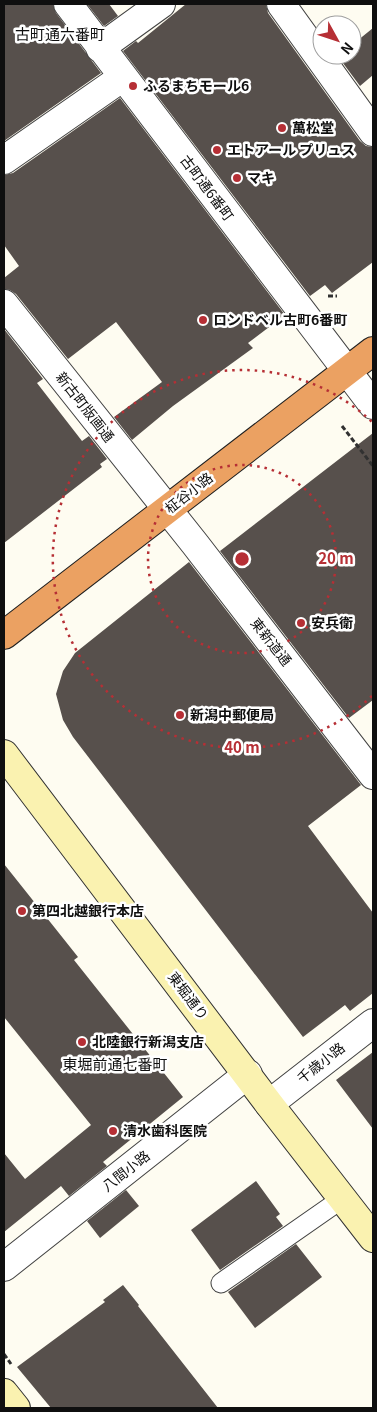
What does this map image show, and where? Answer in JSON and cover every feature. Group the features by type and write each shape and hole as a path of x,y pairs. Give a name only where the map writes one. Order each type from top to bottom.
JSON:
{"highway":[{"name":"柾谷小路","path":"4,636 373,350"}],"street":[{"name":"古町通6番町","path":"68,4 373,404"},
{"path":"100,48 161,4"},
{"path":"281,4 373,132"},
{"path":"4,160 123,77"},
{"name":"新古町版画通","path":"4,304 166,510"},
{"name":"東新道通","path":"166,510 195,544 373,775"},
{"name":"東堀通り","path":"4,754 373,1238"},
{"name":"千歳小路","path":"269,1104 373,1023"},
{"name":"八間小路","path":"4,1267 248,1074"},
{"path":"4,1393 16,1408"}],"lane":[{"path":"221,1283 343,1198"}],"path":[{"path":"342,426 373,466"}],"building":[{"path":"4,4 53,4 56,13 101,73 4,141"},
{"path":"87,4 109,4 118,16 104,26"},
{"path":"186,4 266,4 268,13 360,141 366,146 373,147 373,262 332,293 325,285 310,296 123,51 136,41 138,43"},
{"path":"373,28 373,75 360,86 344,65 362,65 362,37"},
{"path":"120,98 285,315 248,343 253,348 173,406 132,440 114,417 162,382 116,322 68,359 16,294 4,289 4,278 19,266 4,245 4,175 13,173"},
{"path":"4,329 43,379 37,383 82,441 89,436 107,459 100,464 102,467 4,543"},
{"path":"373,433 373,700 349,718 220,551"},
{"path":"189,562 361,785 308,826 373,913 373,993 350,1011 345,1005 303,1037 73,737 63,720 56,694 63,671 75,653"},
{"path":"4,864 78,957 74,960 183,1097 103,1162 107,1166 69,1196 61,1186 4,1232 4,1153 25,1179 91,1125 4,1017"},
{"path":"373,1052 373,1129 336,1080"},
{"path":"256,1181 280,1214 276,1217 283,1226 220,1270 191,1230"},
{"path":"126,1190 139,1206 100,1238 87,1221"},
{"path":"296,1244 322,1277 255,1328 228,1292"},
{"path":"123,1285 218,1408 51,1408 17,1367 105,1302 103,1300"}],"place":[{"name":"ふるまちモール6","path":"133,86"},
{"name":"萬松堂","path":"282,128"},
{"name":"エトアール プリュス","path":"217,150"},
{"name":"マキ","path":"237,178"},
{"name":"ロンドベル古町6番町","path":"203,320"},
{"name":"安兵衛","path":"301,623"},
{"name":"新潟中郵便局","path":"180,715"},
{"name":"第四北越銀行本店","path":"22,911"},
{"name":"北陸銀行新潟支店","path":"82,1042"},
{"name":"清水歯科医院","path":"113,1131"}],"district":[{"name":"古町通六番町","path":"60,35"},
{"name":"東堀前通七番町","path":"115,1065"}]}
